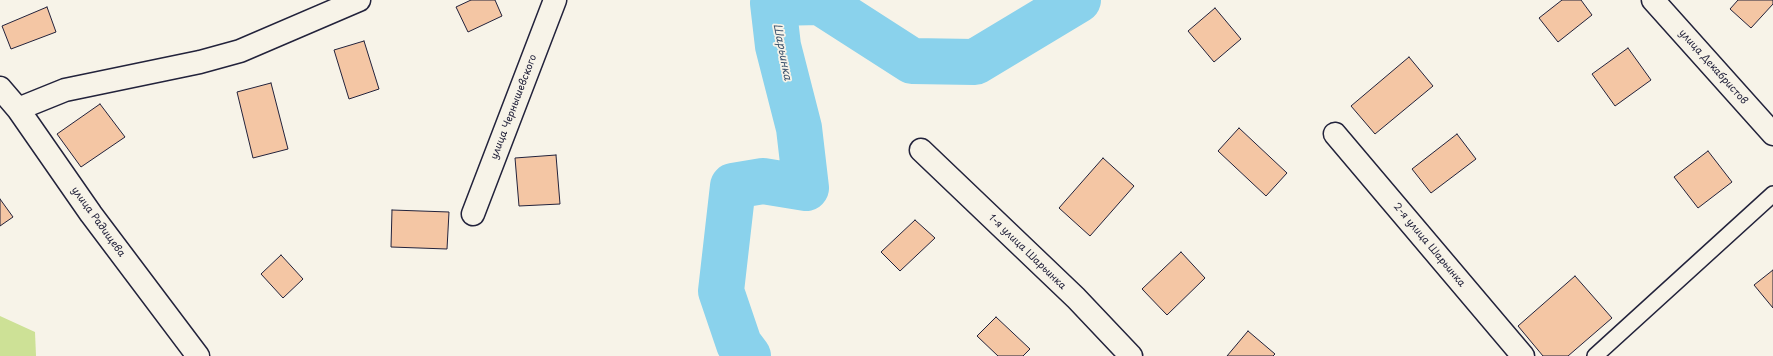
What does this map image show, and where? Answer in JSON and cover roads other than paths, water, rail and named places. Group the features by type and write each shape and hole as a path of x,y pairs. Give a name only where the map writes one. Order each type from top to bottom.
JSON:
{"street":[{"path":"18,109 65,90 200,62 240,51 358,0"},
{"name":"улица Чернышевского","path":"473,214 555,0"},
{"name":"улица Декабристов","path":"1652,0 1773,134"},
{"name":"улица Радищева","path":"0,88 18,109 91,214 198,356"},
{"name":"2-я улица Шарьинка","path":"1335,134 1523,356"},
{"name":"1-я улица Шарьинка","path":"921,150 1076,298 1131,356"}],"lane":[{"path":"1596,356 1773,194"}],"water":[{"path":"773,0 810,0 805,18 783,16"}],"waterway":[{"name":"Шарьинка","path":"748,356 739,344 721,291 733,186 763,181 806,188 799,128 778,46 773,3 820,2 912,61 975,62 1078,0"}]}
